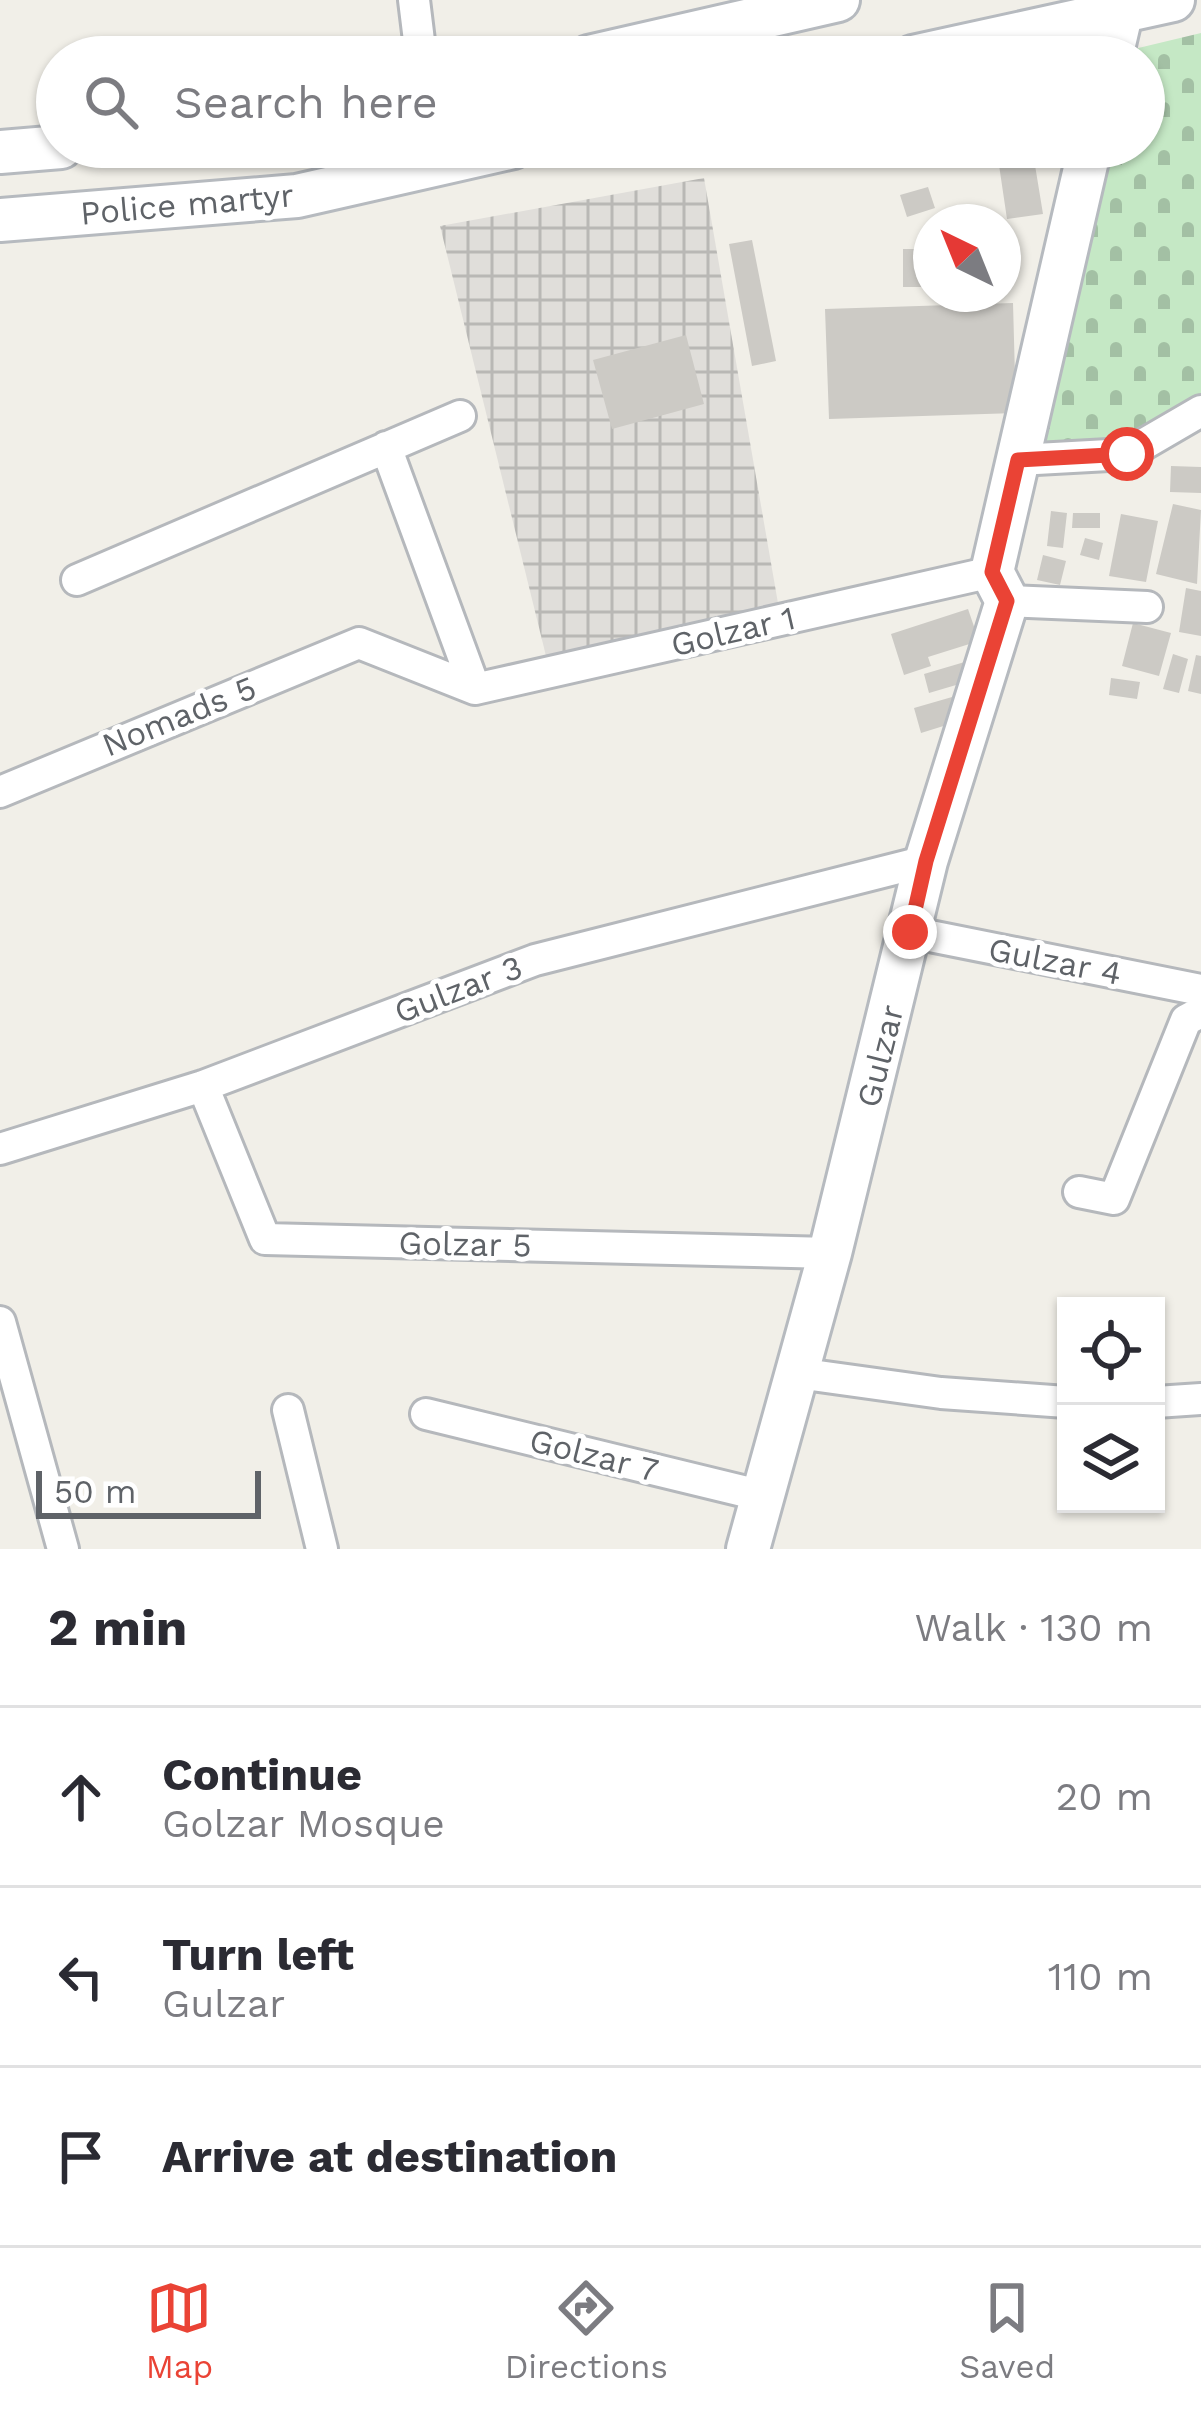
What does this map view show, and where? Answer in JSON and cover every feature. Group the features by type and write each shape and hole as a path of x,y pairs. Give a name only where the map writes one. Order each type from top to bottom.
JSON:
{"street":[{"path":"414,0 418,36"},
{"path":"744,36 838,0"},
{"path":"1006,36 1173,0"},
{"path":"1116,36 1122,10"},
{"path":"0,152 36,149"},
{"name":"Police martyr","path":"0,220 297,196 420,168"},
{"name":"Gulzar","path":"748,1549 830,1253 926,861 1000,587 1018,460 1085,168"},
{"path":"1018,460 1127,454 1201,410"},
{"path":"77,580 460,416"},
{"path":"386,447 475,689"},
{"name":"Golzar 1","path":"475,689 1000,587 1148,608"},
{"name":"Nomads 5","path":"0,792 359,643 475,689"},
{"name":"Gulzar 3","path":"0,1148 203,1086 535,960 926,861"},
{"name":"Gulzar 4","path":"910,932 1201,991"},
{"path":"1079,1192 1114,1198 1186,1020 1201,1012"},
{"name":"Golzar 5","path":"203,1086 265,1239 830,1253"},
{"path":"0,1322 63,1549"},
{"path":"797,1372 1057,1401"},
{"path":"1165,1401 1201,1399"},
{"path":"288,1410 322,1549"},
{"name":"Golzar 7","path":"426,1414 763,1496"}],"shaded area":[{"path":"704,178 779,609 547,660 440,226"}],"green space":[{"path":"1201,33 1201,405 1110,443 1074,451 1039,440 1100,168 1165,168 1165,42"}],"building":[{"path":"999,168 1035,168 1043,214 1021,217 1021,204 1005,204"},
{"path":"928,187 934,204 913,204 913,215 907,217 900,195"},
{"path":"752,240 776,361 752,366 729,244"},
{"path":"903,249 913,249 913,287 903,287"},
{"path":"913,306 913,312 1013,312 1016,413 829,419 825,309"},
{"path":"686,335 704,404 612,429 593,360"},
{"path":"1171,466 1201,467 1201,493 1170,492"},
{"path":"1173,504 1201,510 1197,584 1156,574"},
{"path":"1051,511 1067,513 1063,548 1047,546"},
{"path":"1073,513 1100,513 1100,528 1072,528"},
{"path":"1121,514 1158,521 1146,582 1109,576"},
{"path":"1085,538 1103,543 1099,560 1080,555"},
{"path":"1043,555 1066,561 1060,585 1037,580"},
{"path":"1186,588 1201,591 1201,636 1179,632"},
{"path":"968,609 979,641 928,657 931,666 904,675 891,634"},
{"path":"1133,623 1171,633 1159,676 1122,666"},
{"path":"1173,654 1188,659 1179,693 1163,689"},
{"path":"1196,655 1201,656 1201,694 1188,691"},
{"path":"968,661 973,680 929,693 924,674"},
{"path":"1111,678 1140,682 1137,699 1109,695"},
{"path":"959,695 966,719 921,733 914,708"}],"route":[{"path":"910,932 926,861 1007,601 992,572 1018,460 1127,454"}]}
